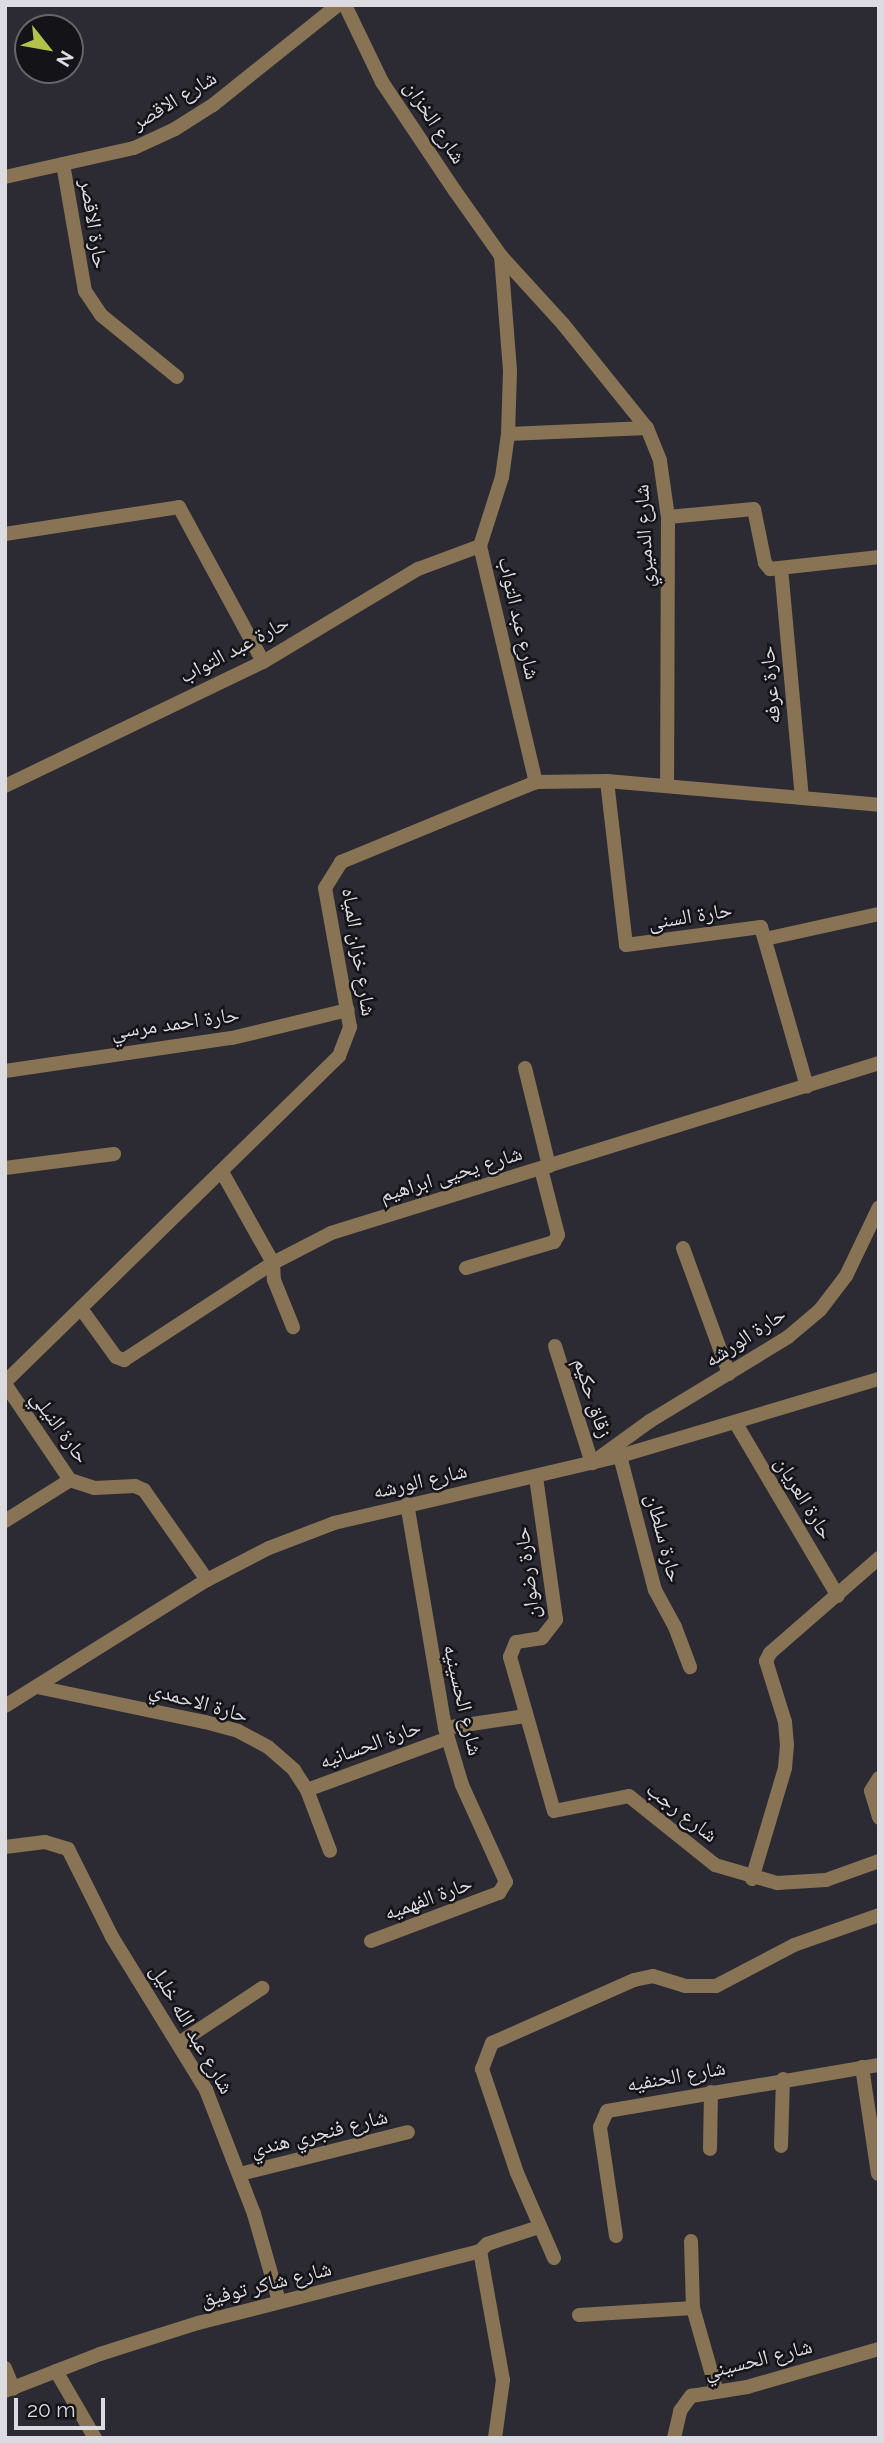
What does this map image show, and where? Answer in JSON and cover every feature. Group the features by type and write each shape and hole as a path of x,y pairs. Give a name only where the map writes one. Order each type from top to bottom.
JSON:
{"street":[{"name":"شارع الاقصر","path":"5,177 134,148 175,129 213,105 338,5"},
{"name":"شارع الخزان","path":"345,5 382,82 501,256"},
{"name":"حارة الاقصر","path":"63,164 77,263 85,291 101,315 177,377"},
{"name":"شارع الدميري","path":"501,256 579,343 647,428 660,461 668,517 667,785"},
{"name":"شارع عبد التواب","path":"501,256 510,372 508,433 502,477 480,547 536,782"},
{"path":"508,433 647,428"},
{"path":"5,534 179,508 262,662"},
{"path":"668,517 754,509 766,567 781,568 879,557"},
{"name":"حارة عبد التواب","path":"5,786 262,662 388,584 448,555 480,547"},
{"name":"حارة عرفه","path":"781,568 802,798"},
{"name":"شارع خزان المياه","path":"5,1383 339,1056 350,1027 326,904 330,873 355,854 536,782 607,781 667,785 879,805"},
{"name":"حارة السنى","path":"607,781 626,945 758,926 765,939"},
{"path":"807,1086 765,939 879,914"},
{"name":"حارة احمد مرسي","path":"5,1071 232,1038 348,1010"},
{"name":"شارع يحيى ابراهيم","path":"82,1310 116,1357 124,1360 273,1263 331,1233 879,1063"},
{"path":"466,1268 554,1242 558,1235 524,1068"},
{"path":"5,1168 114,1154"},
{"path":"222,1172 273,1263 274,1280 293,1327"},
{"name":"حارة الورشه","path":"592,1463 788,1337 820,1310 846,1276 879,1207"},
{"path":"683,1248 729,1374"},
{"name":"زقاق حكيم","path":"555,1346 592,1463"},
{"name":"شارع الورشه","path":"5,1706 207,1580 269,1548 334,1523 620,1456 879,1379"},
{"name":"حارة النيلي","path":"5,1383 70,1480 94,1488 140,1487 207,1580"},
{"name":"حارة العريان","path":"735,1422 838,1596"},
{"name":"حارة سلطان","path":"620,1456 655,1590 675,1627 690,1668"},
{"name":"حارة رضوان","path":"524,1716 510,1651 516,1642 549,1634 556,1620 536,1477"},
{"path":"5,1521 70,1480"},
{"name":"شارع الحسينيه","path":"407,1504 447,1733 467,1796 505,1874 506,1882 499,1893"},
{"path":"752,1879 785,1768 787,1745 785,1722 766,1661 770,1653 879,1558"},
{"name":"حارة الاحمدي","path":"37,1687 238,1731 268,1747 294,1770 307,1790 330,1852"},
{"name":"حارة الحسانيه","path":"307,1790 447,1733 524,1716"},
{"name":"شارع رجب","path":"524,1716 554,1811 629,1796 715,1865 752,1879 801,1883 879,1861"},
{"path":"879,1778 872,1791 879,1818"},
{"name":"شارع عبد الله خليل","path":"5,1847 45,1842 68,1849 112,1937 206,2090 240,2174 279,2301"},
{"name":"حارة الفهميه","path":"371,1941 499,1893"},
{"path":"554,2258 482,2069 492,2043 634,1980 653,1976 686,1986 716,1986 794,1945 879,1915"},
{"path":"179,2043 262,1988"},
{"name":"شارع الحنفيه","path":"616,2236 601,2118 618,2108 879,2065"},
{"path":"862,2067 878,2174"},
{"path":"780,2146 783,2079"},
{"path":"710,2149 711,2092"},
{"name":"شارع فنجري هندي","path":"240,2174 408,2132"},
{"name":"شارع شاكر توفيق","path":"9,2389 173,2330 480,2251 487,2244 540,2227"},
{"path":"691,2241 693,2308 717,2392"},
{"path":"480,2251 503,2380 495,2438"},
{"path":"579,2315 693,2308"},
{"name":"شارع الحسيني","path":"674,2438 684,2403 691,2396 717,2392 879,2349"},
{"path":"5,2368 9,2389"},
{"path":"56,2371 95,2438"}]}
